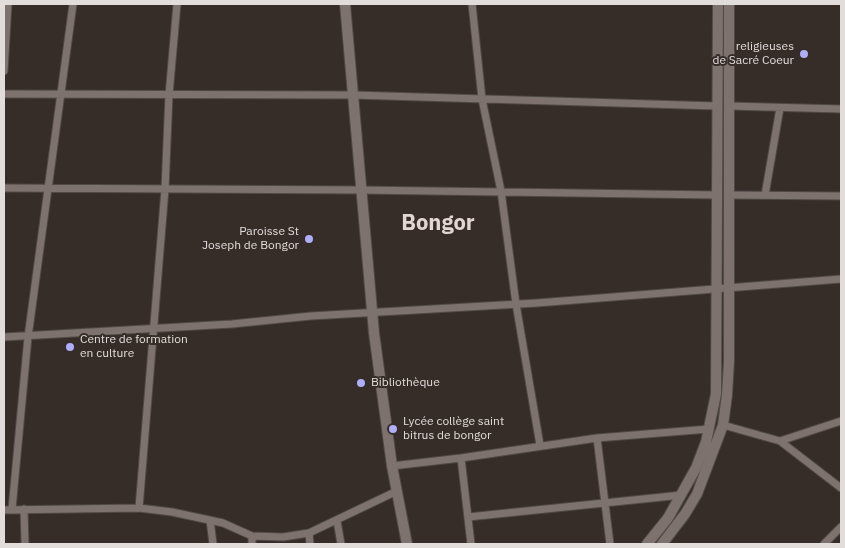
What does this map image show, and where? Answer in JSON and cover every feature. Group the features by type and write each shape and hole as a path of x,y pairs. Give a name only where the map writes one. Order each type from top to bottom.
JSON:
{"main road":[{"path":"345,4 360,190 373,312 392,466 408,544"},
{"path":"662,544 685,514 697,494 723,425 727,395 729,343 729,106 718,4"},
{"path":"647,544 668,518 696,468 709,429 716,394 718,344 717,106 729,4"},
{"path":"718,344 729,343"}],"street":[{"path":"4,72 8,4"},
{"path":"12,509 28,336 73,4"},
{"path":"139,508 165,189 169,95 177,4"},
{"path":"472,4 482,98 501,191 516,304 540,445"},
{"path":"4,94 60,96 353,95 717,106"},
{"path":"729,106 841,109"},
{"path":"765,195 780,108"},
{"path":"4,188 501,191 717,195"},
{"path":"729,195 841,196"},
{"path":"4,337 232,324 373,312 516,304 841,279"},
{"path":"780,441 841,420"},
{"path":"723,425 780,441 841,488"},
{"path":"392,466 462,458 597,438 709,429"},
{"path":"597,438 607,504 610,544"},
{"path":"462,458 471,544"},
{"path":"4,510 139,508 210,520 236,528 252,540 309,533 398,491"},
{"path":"468,517 682,495"},
{"path":"24,509 25,544"},
{"path":"210,520 213,544"},
{"path":"338,520 341,544"},
{"path":"824,544 841,527"},
{"path":"309,533 310,544"}],"place":[{"name":"religieuses de Sacré Coeur","path":"804,54"},
{"name":"Paroisse St Joseph de Bongor","path":"309,239"},
{"name":"Centre de formation en culture","path":"70,347"},
{"name":"Bibliothèque","path":"361,383"},
{"name":"Lycée collège saint bitrus de bongor","path":"393,429"}],"district":[{"name":"Bongor","path":"438,224"}]}
